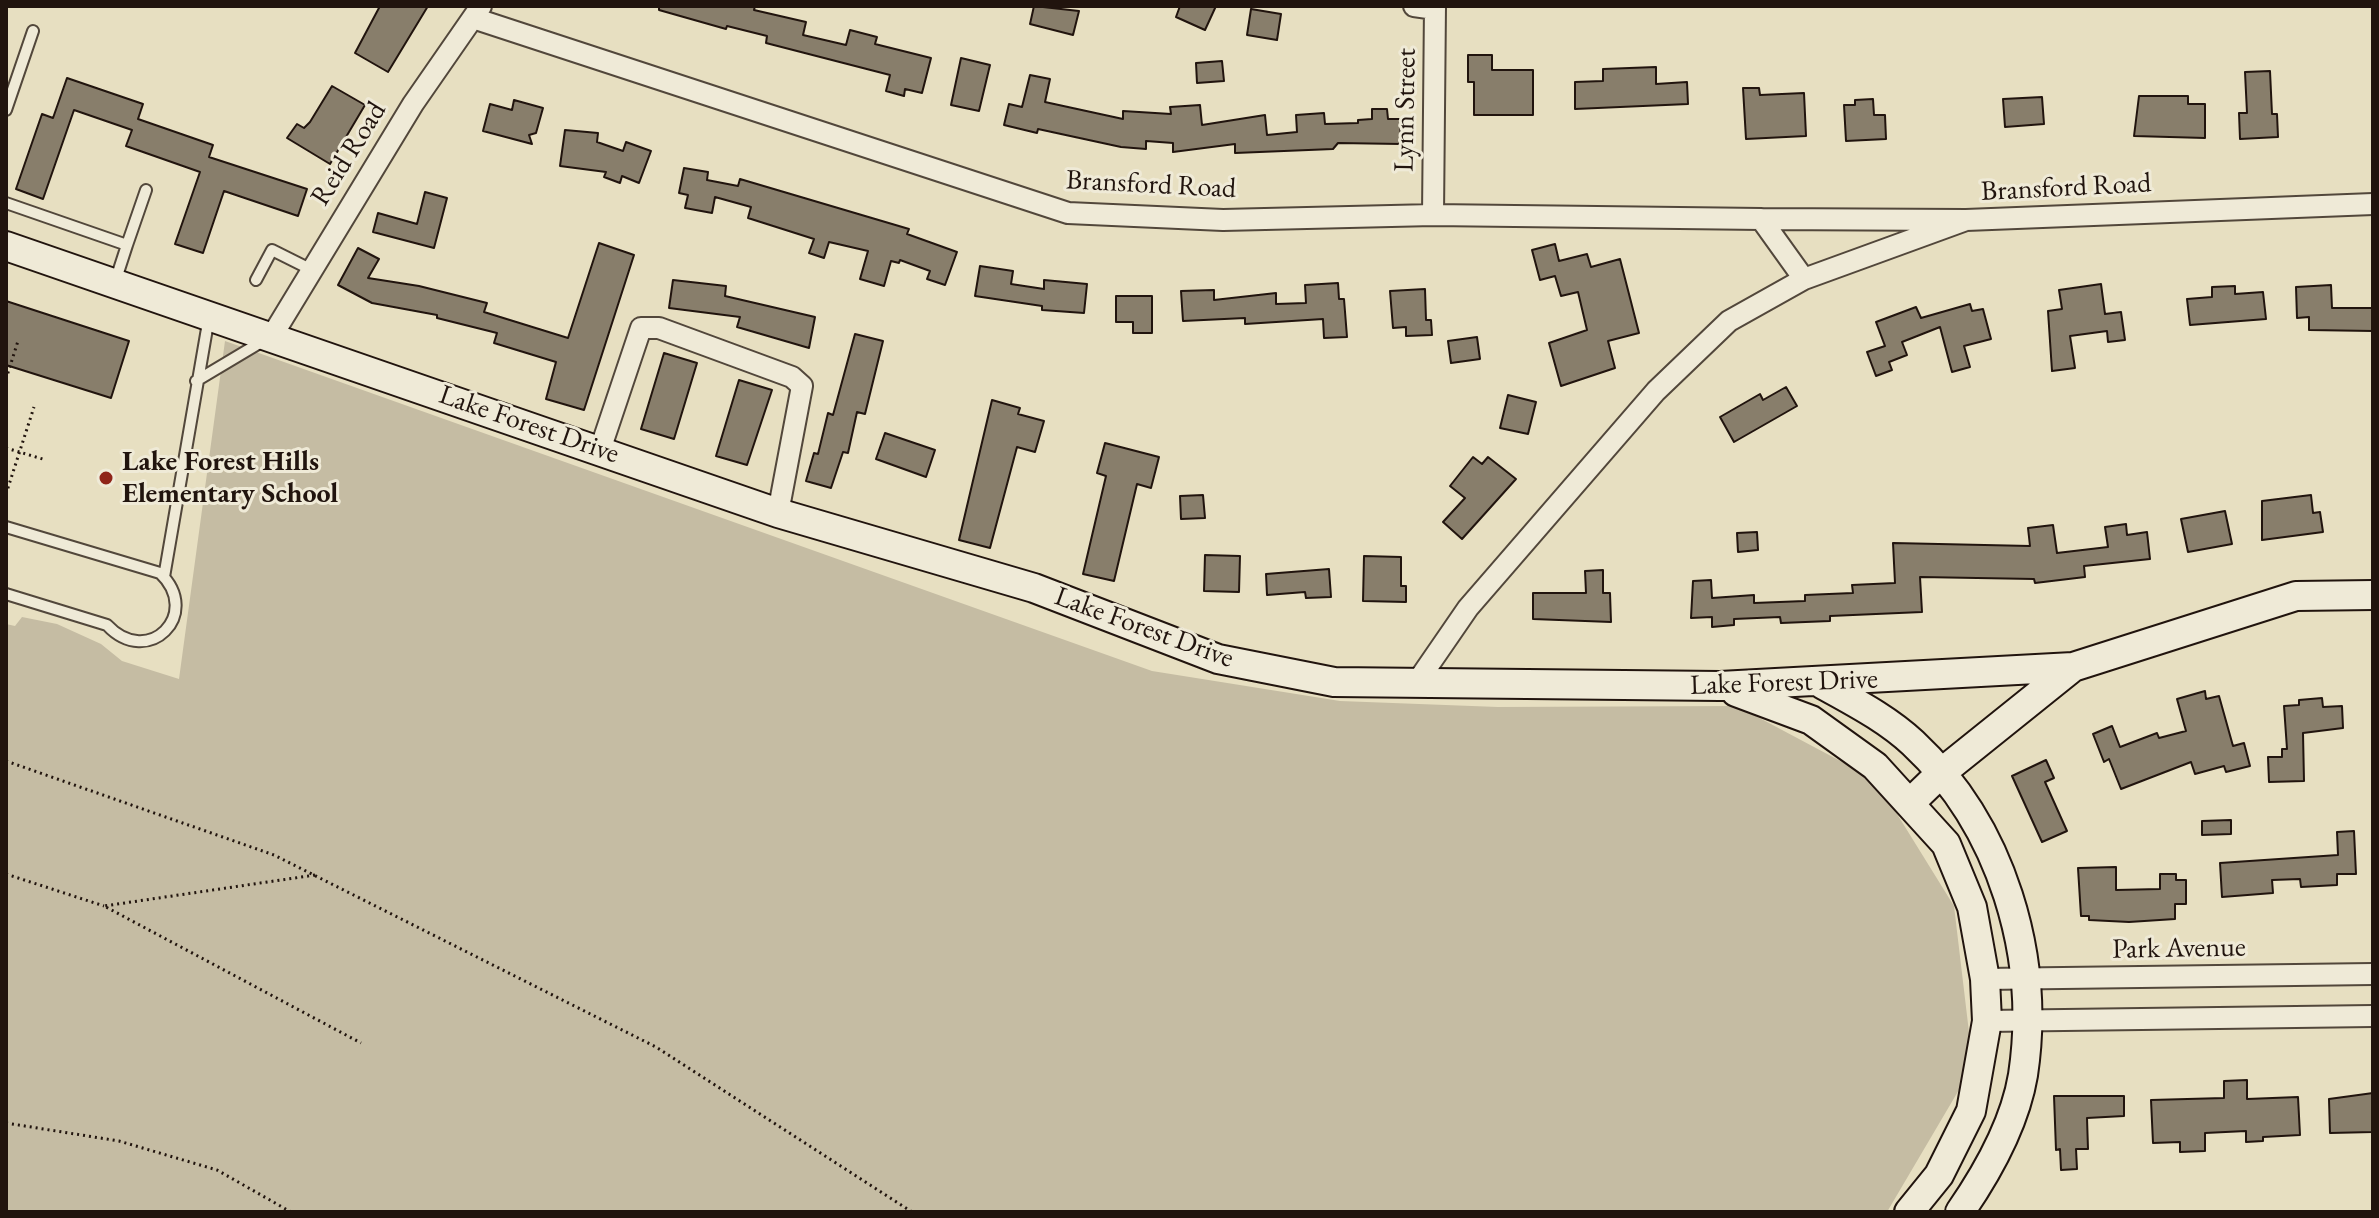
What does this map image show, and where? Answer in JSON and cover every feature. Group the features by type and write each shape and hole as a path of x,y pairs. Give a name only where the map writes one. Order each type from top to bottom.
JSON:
{"street":[{"path":"1414,6 1435,7"},
{"name":"Lynn Street","path":"1433,215 1435,7"},
{"name":"Bransford Road","path":"477,12 1068,213 1223,220 1433,215 1966,220 2373,204"},
{"name":"Reid Road","path":"272,336 413,104 477,12"},
{"path":"1761,219 1804,279"},
{"path":"1415,685 1468,608 1656,391 1729,321 1804,279 1966,220"},
{"name":"Lake Forest Drive","path":"6,246 778,513 1034,588 1218,659 1334,682 1415,685 1822,684 2073,667 2296,596 2373,595"},
{"path":"600,450 641,328 659,328 792,377 802,386 778,513"},
{"path":"1911,802 1941,773 2073,667"},
{"path":"1822,684 1879,716 1913,743 1941,773 1978,823 1993,854 2012,909 2026,979 2027,1020 2022,1078 2007,1126 1975,1190 1960,1212"},
{"path":"1720,686 1811,720 1875,766 1946,844 1972,907 1985,979 1987,1021 1971,1111 1939,1175 1909,1212"},
{"name":"Park Avenue","path":"1985,979 2373,974"},
{"path":"1987,1021 2373,1016"}],"lane":[{"path":"6,110 33,31"},
{"path":"114,284 146,190"},
{"path":"6,203 127,245"},
{"path":"256,280 272,250 310,269"},
{"path":"164,577 209,315"},
{"path":"196,381 272,336"},
{"path":"6,527 164,577 174,591 175,615 162,634 141,642 116,635 107,625 6,594"}],"path":[{"path":"6,379 18,341"},
{"path":"6,494 34,407"},
{"path":"6,448 46,460"},
{"path":"6,761 274,855 315,875 656,1047 912,1212"},
{"path":"6,874 104,906 361,1043"},
{"path":"104,906 315,875"},
{"path":"6,1123 119,1141 217,1170 291,1212"}],"shaded area":[{"path":"225,341 1152,671 1340,701 1498,707 1737,706 1876,780 1954,906 1973,1066 1887,1212 6,1212 6,624 15,626 22,617 57,624 101,644 122,661 179,679"}],"building":[{"path":"380,6 428,6 388,72 355,53"},
{"path":"659,6 755,6 754,10 806,22 803,35 846,45 850,30 877,37 875,44 931,58 922,93 905,89 904,96 886,91 890,75 766,43 767,36 727,26 726,29 659,10"},
{"path":"1034,6 1079,11 1073,35 1030,24"},
{"path":"1180,6 1216,6 1205,30 1176,17"},
{"path":"1251,9 1281,14 1277,40 1247,35"},
{"path":"1468,55 1492,55 1492,70 1533,70 1533,115 1474,115 1474,82 1468,82"},
{"path":"961,58 990,65 979,111 951,105"},
{"path":"1222,61 1224,81 1197,83 1196,63"},
{"path":"1656,67 1656,84 1687,82 1688,104 1575,109 1575,82 1603,81 1603,69"},
{"path":"2270,71 2272,114 2277,114 2278,137 2240,139 2239,113 2247,113 2245,72"},
{"path":"1030,75 1050,79 1045,102 1123,119 1123,111 1171,114 1170,107 1200,105 1202,125 1265,115 1267,135 1297,132 1296,115 1324,113 1325,124 1358,123 1358,120 1372,119 1372,109 1387,109 1388,119 1400,119 1401,144 1338,143 1333,149 1235,153 1235,144 1173,152 1173,143 1146,141 1146,149 1121,147 1004,125 1009,104 1022,107"},
{"path":"67,78 143,104 138,119 213,145 209,157 307,189 298,216 224,191 203,253 175,244 200,172 126,146 132,130 74,110 43,199 16,189 42,114 53,118"},
{"path":"332,86 365,105 330,164 287,138 297,124 304,128 310,122"},
{"path":"1743,88 1759,88 1760,95 1804,93 1806,136 1746,139"},
{"path":"2139,96 2188,96 2188,104 2205,104 2205,138 2134,136"},
{"path":"2042,97 2044,124 2005,127 2003,99"},
{"path":"1873,99 1874,115 1885,115 1886,139 1846,141 1844,105 1855,105 1855,100"},
{"path":"514,100 543,108 536,133 529,135 532,144 483,131 490,104 512,110"},
{"path":"565,130 598,133 597,142 623,151 626,142 651,151 639,183 622,176 620,183 604,177 606,172 560,166"},
{"path":"684,168 708,172 707,180 738,186 740,179 909,229 907,234 957,252 945,285 927,279 930,271 900,260 899,263 891,261 884,286 860,279 868,251 829,242 824,258 809,253 814,239 748,218 751,207 715,197 712,213 685,208 688,195 679,193"},
{"path":"425,192 447,198 434,248 373,232 378,213 417,224"},
{"path":"599,243 634,255 584,410 546,399 556,362 494,343 497,333 437,318 437,315 372,303 338,285 358,248 379,259 368,278 419,286 487,303 484,312 568,338"},
{"path":"1555,244 1559,261 1587,254 1591,267 1620,259 1639,333 1608,341 1615,368 1561,386 1549,343 1587,330 1578,292 1561,296 1555,276 1540,280 1532,250"},
{"path":"980,266 1013,271 1011,284 1044,289 1044,280 1087,284 1084,313 1042,310 1042,306 975,296"},
{"path":"673,280 726,286 725,296 815,317 809,348 737,327 740,317 669,308"},
{"path":"1338,283 1339,299 1344,299 1347,337 1324,338 1323,319 1245,324 1245,318 1183,321 1181,291 1214,290 1214,300 1276,293 1276,304 1306,303 1305,285"},
{"path":"2101,284 2105,314 2121,312 2125,340 2108,342 2107,331 2070,336 2075,368 2052,371 2048,311 2062,309 2059,290"},
{"path":"2331,285 2332,308 2373,308 2373,331 2309,330 2309,317 2297,318 2296,287"},
{"path":"2235,286 2235,294 2263,292 2266,319 2190,325 2187,299 2212,297 2212,287"},
{"path":"1425,289 1426,320 1431,320 1432,335 1406,336 1406,327 1393,328 1390,291"},
{"path":"1116,296 1152,296 1152,333 1133,333 1133,322 1116,322"},
{"path":"6,301 129,341 111,398 6,365"},
{"path":"1970,304 1972,311 1983,309 1991,339 1964,346 1970,367 1952,372 1940,327 1902,342 1907,355 1889,362 1892,370 1876,376 1867,352 1885,346 1876,322 1916,307 1921,318"},
{"path":"855,334 883,341 865,414 857,412 848,453 843,452 831,488 806,481 814,453 818,454 828,413 833,415"},
{"path":"1477,337 1480,359 1451,363 1448,341"},
{"path":"664,353 697,363 674,439 641,429"},
{"path":"739,380 772,390 747,465 716,456"},
{"path":"1786,387 1797,406 1734,442 1720,417 1760,394 1763,400"},
{"path":"1508,395 1536,402 1528,434 1500,428"},
{"path":"992,400 1020,408 1018,414 1044,421 1035,452 1017,447 990,548 959,540"},
{"path":"885,433 935,450 926,477 876,459"},
{"path":"1105,443 1159,457 1151,488 1137,484 1114,581 1083,574 1106,476 1097,473"},
{"path":"1473,457 1482,464 1488,457 1516,479 1462,539 1443,522 1465,498 1450,486"},
{"path":"1203,495 1205,518 1181,519 1180,496"},
{"path":"2311,495 2313,513 2320,512 2323,532 2262,540 2262,501"},
{"path":"2225,511 2232,544 2188,552 2181,519"},
{"path":"2126,524 2127,535 2147,532 2150,559 2084,566 2085,577 2035,583 2034,579 1920,577 1922,612 1830,616 1830,621 1781,623 1780,617 1734,619 1734,625 1712,627 1712,617 1691,618 1693,581 1711,580 1712,598 1754,595 1754,603 1805,601 1805,595 1853,593 1852,585 1895,583 1893,543 2030,546 2028,528 2053,525 2057,553 2108,547 2105,527"},
{"path":"1757,532 1758,550 1738,552 1737,533"},
{"path":"1205,555 1240,556 1239,592 1204,591"},
{"path":"1364,556 1401,557 1401,586 1406,586 1406,602 1363,601"},
{"path":"1329,569 1331,597 1306,598 1305,592 1267,595 1266,574"},
{"path":"1603,570 1603,593 1610,593 1611,622 1533,619 1533,593 1586,593 1585,571"},
{"path":"2205,691 2206,699 2219,696 2233,746 2244,743 2250,766 2226,772 2224,766 2195,774 2191,762 2121,789 2109,759 2104,762 2093,734 2112,726 2120,747 2157,733 2159,738 2186,731 2177,699"},
{"path":"2322,698 2323,707 2342,706 2343,728 2303,733 2304,781 2269,782 2268,757 2282,757 2282,749 2287,749 2284,706 2299,705 2299,700"},
{"path":"2046,760 2054,778 2045,782 2067,831 2042,842 2012,776"},
{"path":"2231,820 2231,834 2202,835 2202,821"},
{"path":"2354,831 2356,874 2337,874 2337,885 2301,887 2300,879 2272,880 2273,893 2222,897 2220,863 2338,855 2337,832"},
{"path":"2116,867 2116,890 2160,889 2160,874 2176,874 2176,880 2186,880 2186,904 2175,904 2175,919 2129,922 2089,920 2089,916 2081,916 2078,868"},
{"path":"2247,1080 2247,1099 2298,1097 2300,1135 2263,1137 2263,1141 2246,1142 2246,1131 2205,1133 2205,1151 2180,1152 2180,1142 2153,1143 2151,1100 2224,1098 2224,1081"},
{"path":"2373,1093 2373,1132 2330,1133 2329,1099"},
{"path":"2054,1096 2124,1096 2124,1116 2087,1118 2088,1149 2076,1149 2077,1169 2061,1170 2060,1149 2056,1150"}],"place":[{"name":"Lake Forest Hills Elementary School","path":"106,478"}]}
